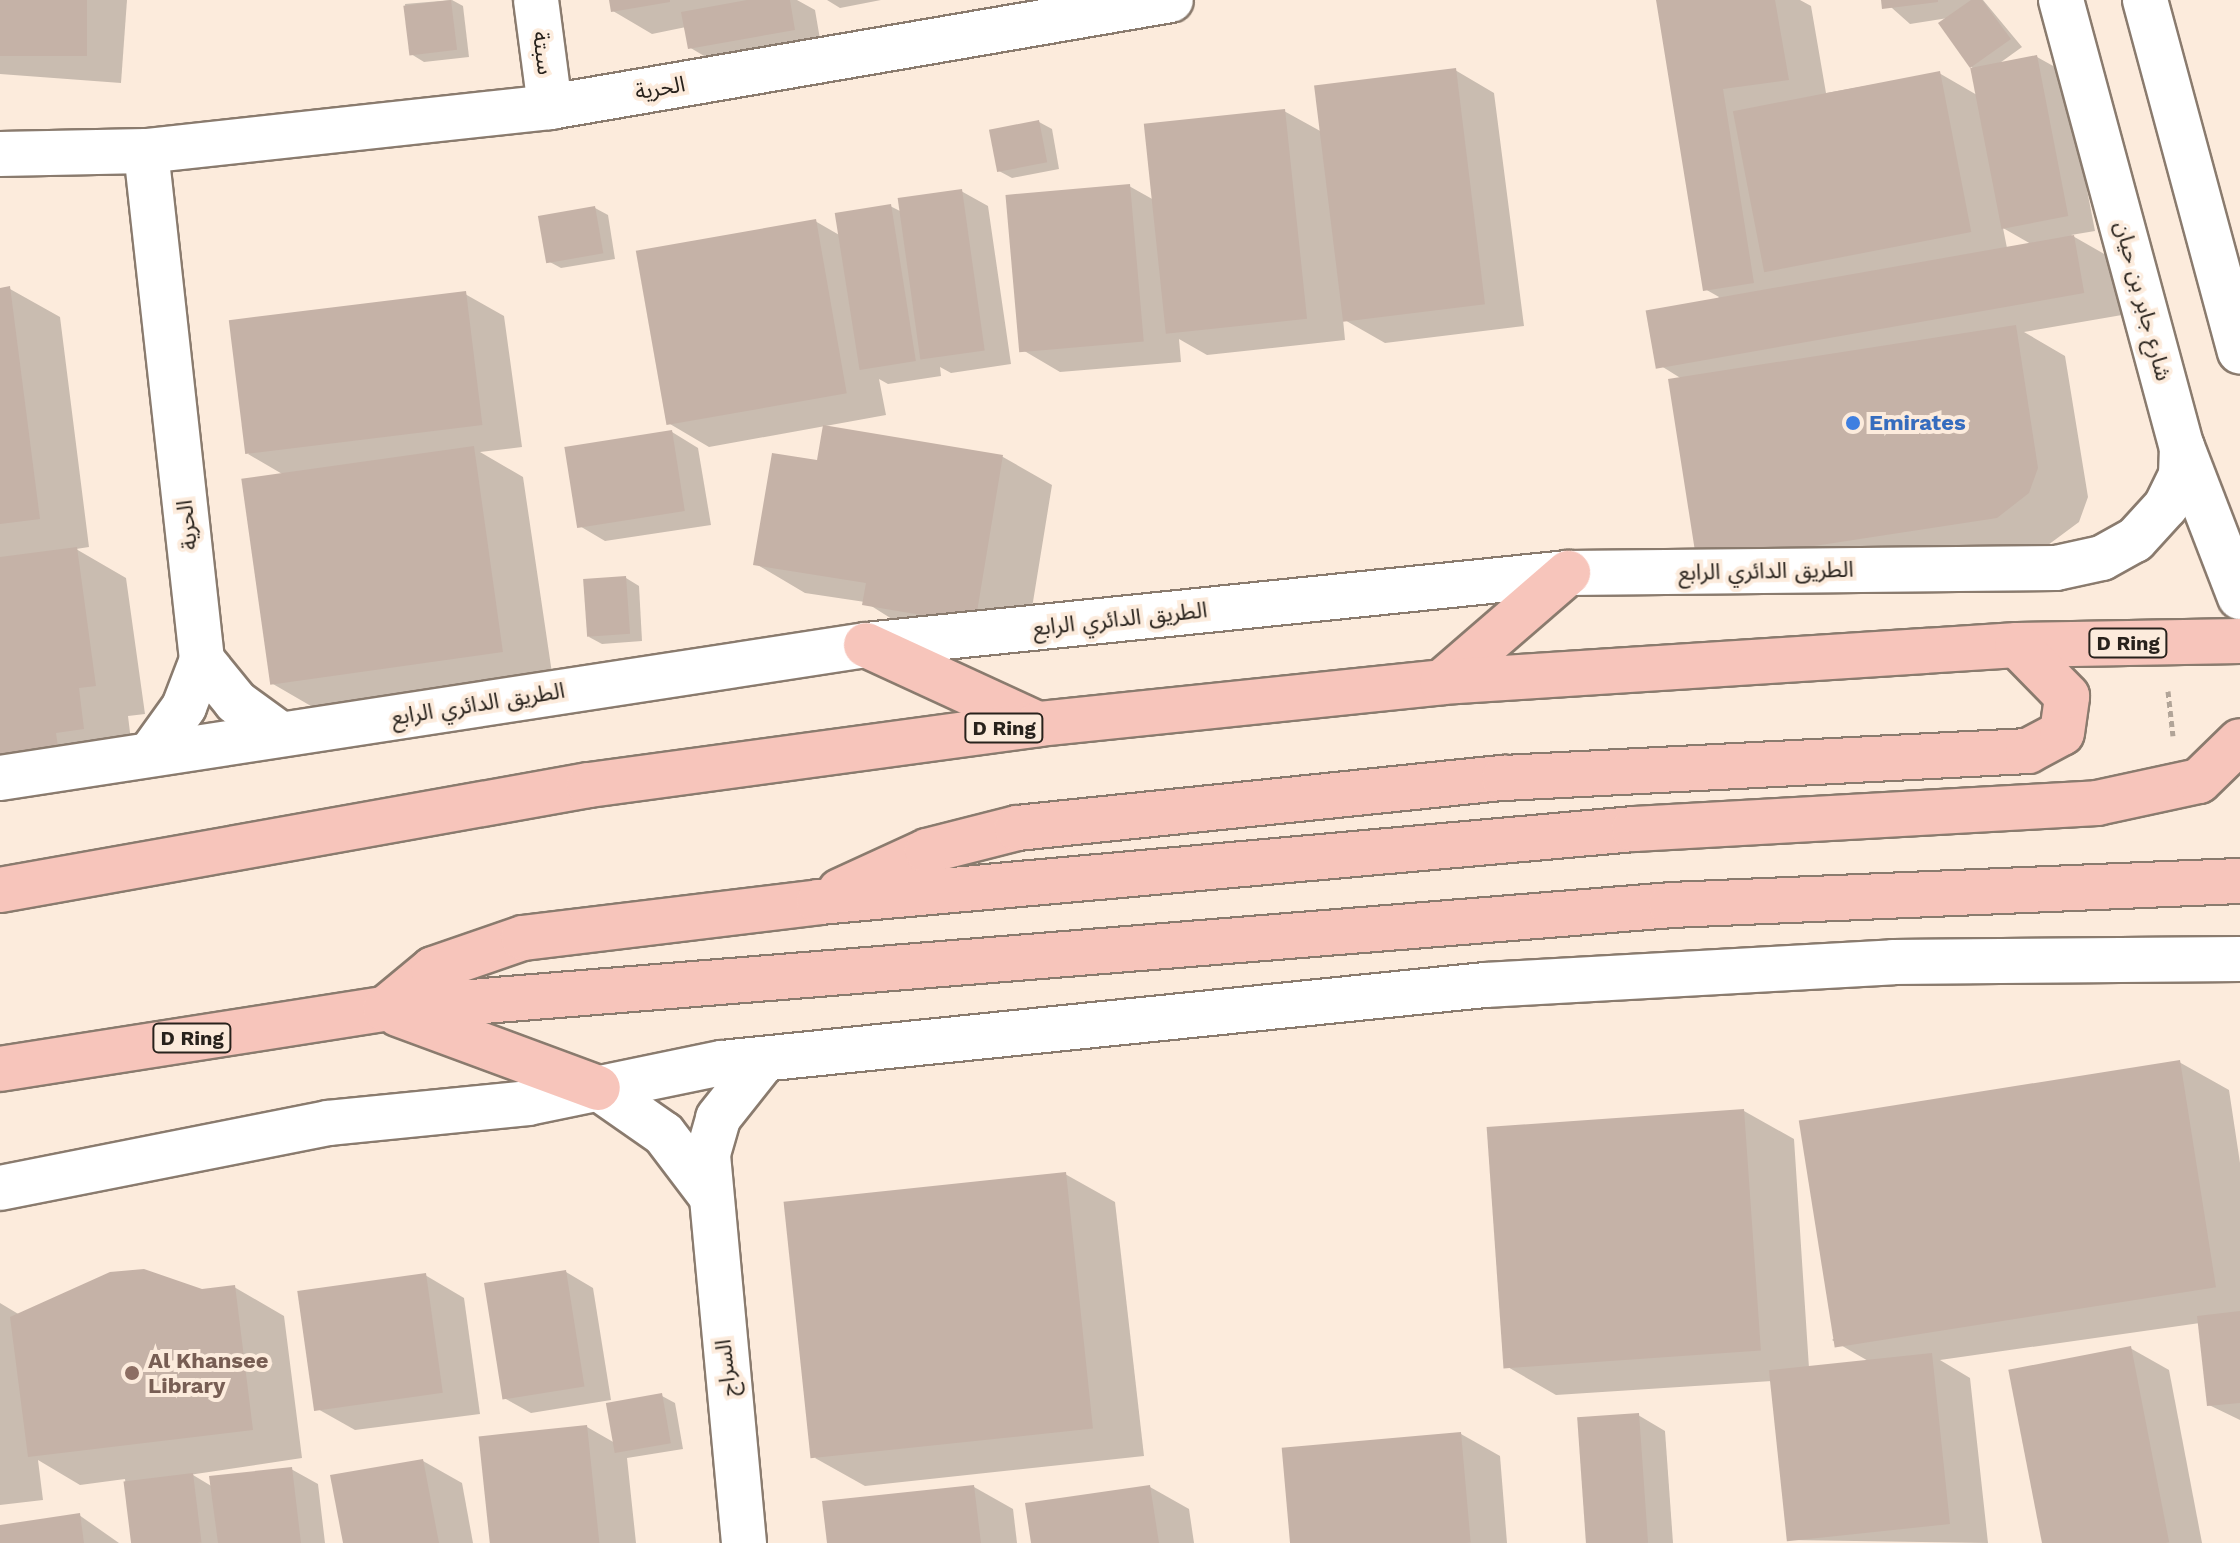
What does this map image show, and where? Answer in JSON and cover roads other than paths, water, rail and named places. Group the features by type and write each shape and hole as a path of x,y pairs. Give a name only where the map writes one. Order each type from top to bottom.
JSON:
{"main road":[{"path":"1442,682 1568,573"},
{"name":"D Ring","path":"0,890 589,785 1038,724 1442,682 2017,645 2240,641"},
{"path":"866,645 1038,724"},
{"path":"819,902 927,851 1017,828 1504,778 2028,751 2062,733 2067,696 2017,645"},
{"path":"598,1088 385,1009 433,969 491,944 819,902 1634,829 2097,803 2199,781 2240,741"},
{"name":"D Ring","path":"0,1069 385,1009 1671,905 2240,881"}],"street":[{"name":"سبتة","path":"536,0 550,107"},
{"name":"الحرية","path":"0,154 146,151 550,107 1171,0"},
{"name":"شارع جابر بن حيان","path":"2061,0 2182,447 2240,597"},
{"path":"2145,0 2240,351"},
{"name":"الحرية","path":"146,151 202,660 184,707 151,753"},
{"name":"الطريق الدائري الرابع","path":"0,778 866,645 1568,573 2056,568 2102,558 2135,540 2166,506 2181,475 2182,447"},
{"path":"202,660 236,702 280,734"},
{"path":"0,1188 328,1123 528,1103 764,1060 1485,985 1893,962 2240,959"},
{"name":"السراج","path":"744,1543 708,1192 718,1118 764,1060"},
{"path":"598,1088 664,1134 708,1192"}],"place":[{"name":"Emirates","path":"1853,423"},
{"name":"Al Khansee Library","path":"132,1373"}]}
